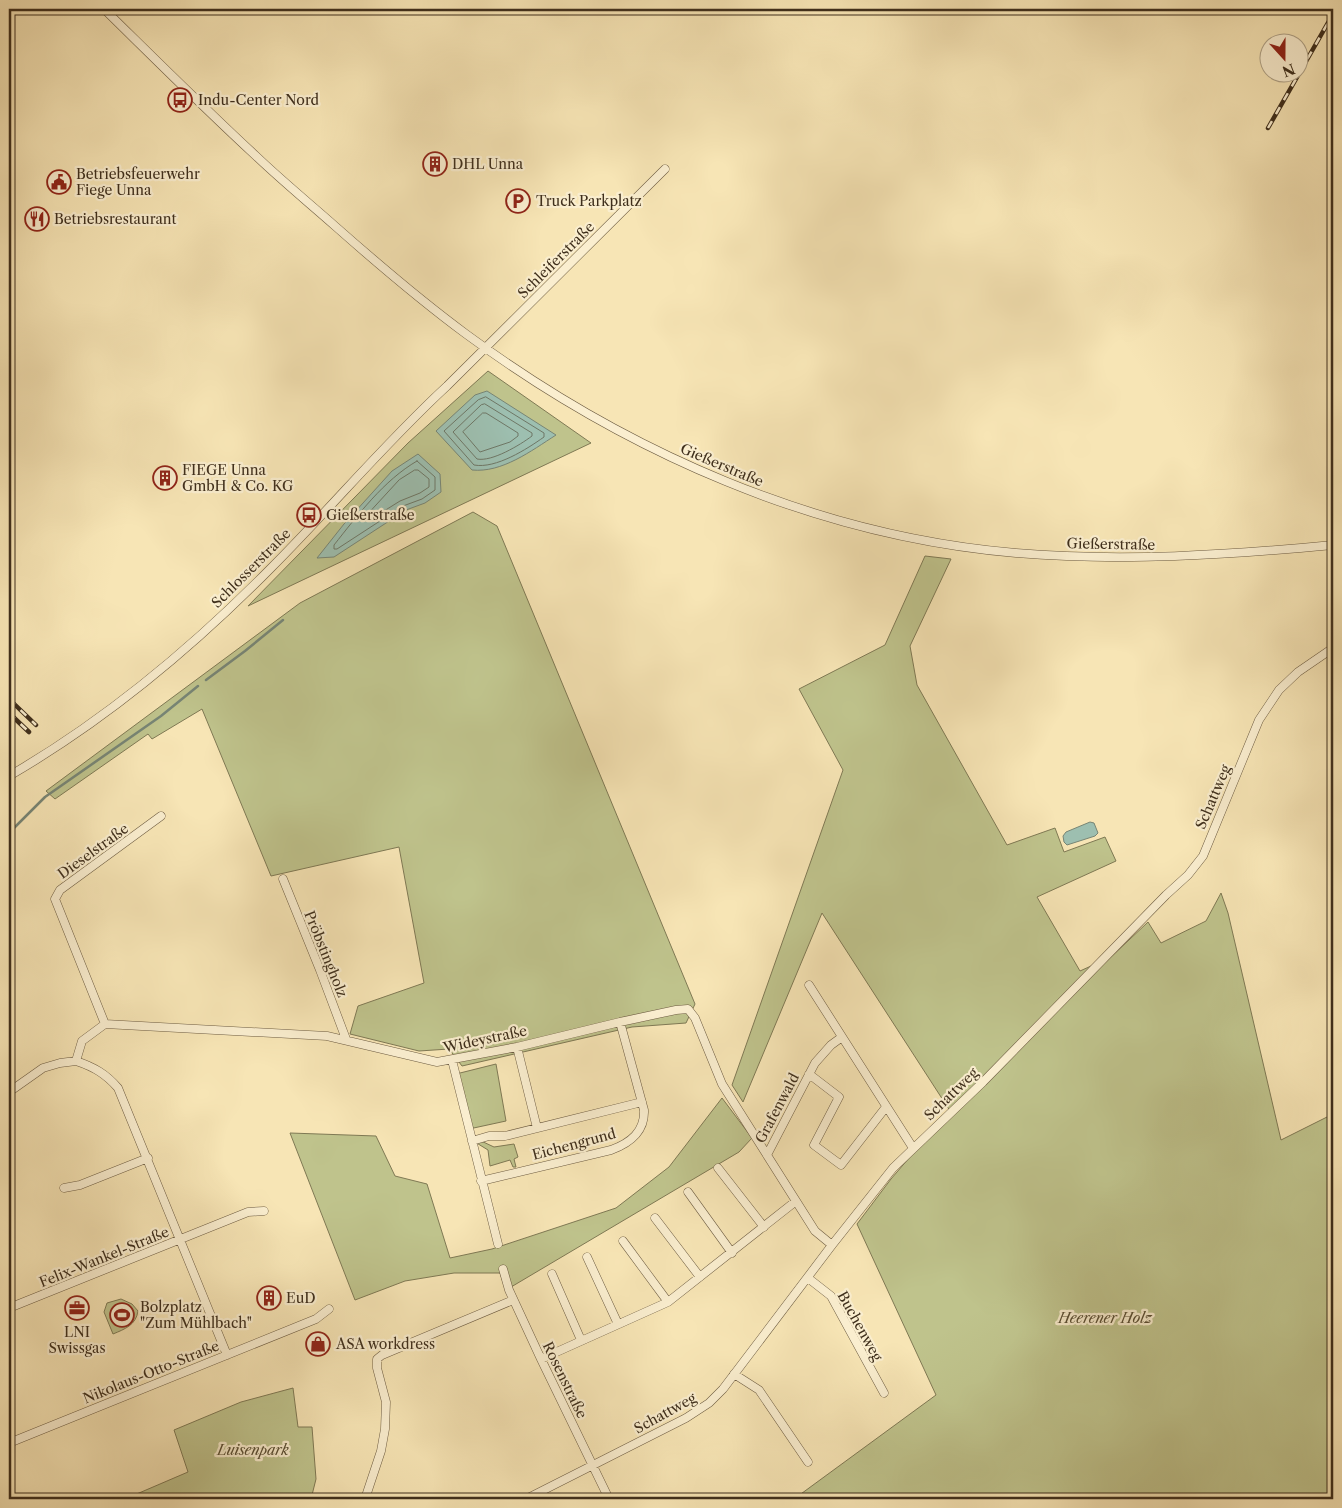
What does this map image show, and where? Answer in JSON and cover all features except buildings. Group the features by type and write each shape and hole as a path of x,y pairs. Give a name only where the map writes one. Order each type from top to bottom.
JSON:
{"street":[{"name":"Gießerstraße","path":"104,9 257,158 376,263 424,302 485,347 543,386 651,448 724,481 817,515 908,538 984,550 1085,557 1148,558 1333,546"},
{"name":"Schleiferstraße","path":"485,347 665,169"},
{"name":"Schlosserstraße","path":"9,776 54,748 134,692 213,624 273,567 372,460 485,347"},
{"name":"Schattweg","path":"526,1499 700,1410 723,1389 893,1168 983,1082 1188,875 1203,856 1259,720 1279,690 1298,672 1333,648"},
{"name":"Dieselstraße","path":"105,1024 55,899 60,890 161,816"},
{"name":"Pröbstingholz","path":"282,879 346,1039"},
{"path":"809,986 913,1148"},
{"name":"Wideystraße","path":"105,1024 327,1036 437,1062 676,1010 688,1010 695,1018 722,1084 815,1231 832,1245"},
{"name":"Eichengrund","path":"481,1181 620,1146 636,1135 644,1119 642,1102 620,1022"},
{"path":"9,1092 44,1068 76,1061 82,1040 105,1024"},
{"name":"Grafenwald","path":"767,1155 809,1074 823,1053 842,1037"},
{"name":"Eichengrund","path":"517,1046 536,1128"},
{"path":"452,1060 498,1244"},
{"name":"Felix-Wankel-Straße","path":"76,1061 94,1067 104,1073 118,1088 148,1158 226,1355"},
{"name":"Grafenwald","path":"809,1074 839,1097 814,1145 841,1165 886,1107"},
{"name":"Eichengrund","path":"472,1141 489,1136 505,1136 642,1102"},
{"path":"64,1188 80,1185 148,1158"},
{"path":"718,1168 764,1227"},
{"path":"688,1192 732,1253"},
{"path":"541,1359 668,1302 796,1201"},
{"name":"Felix-Wankel-Straße","path":"9,1308 248,1212 264,1212"},
{"path":"655,1218 700,1277"},
{"path":"623,1242 668,1302"},
{"path":"587,1257 618,1324"},
{"name":"Rosenstraße","path":"503,1269 514,1300 541,1359 609,1499"},
{"path":"552,1274 581,1340"},
{"name":"Buchenweg","path":"808,1278 831,1296 884,1392"},
{"path":"364,1499 381,1451 385,1429 386,1402 376,1364 377,1359 382,1355 514,1300"},
{"name":"Nikolaus-Otto-Straße","path":"9,1443 316,1319 329,1308"},
{"path":"734,1374 759,1390 808,1462"}],"green space":[{"path":"488,371 591,443 248,606 408,443"},
{"path":"473,512 497,526 695,1004 686,1023 632,1027 462,1066 449,1049 419,1051 350,1034 358,1006 424,983 399,847 271,876 202,709 152,739 148,734 55,799 46,791 300,603"},
{"name":"Heerener Holz","path":"925,556 951,559 910,646 917,685 1007,845 1055,828 1064,852 1105,837 1116,861 1037,897 1080,971 1111,957 1148,922 1161,943 1206,921 1221,893 1228,913 1281,1140 1333,1114 1333,1499 794,1499 936,1395 857,1224 915,1151 952,1114 822,913 743,1102 732,1085 843,770 799,689 885,645"},
{"path":"496,1064 506,1121 469,1129 456,1074"},
{"path":"722,1098 752,1138 739,1152 506,1290 500,1273 454,1273 405,1281 355,1300 290,1133 376,1136 395,1176 427,1184 450,1258 492,1249 616,1208 669,1167"},
{"path":"479,1140 494,1147 514,1144 518,1157 514,1159 516,1167 513,1167 510,1160 490,1166 488,1150 475,1142"},
{"name":"Bolzplatz \"Zum Mühlbach\"","path":"121,1299 132,1304 138,1311 137,1316 126,1328 113,1334 104,1312 107,1303"},
{"name":"Luisenpark","path":"293,1388 298,1427 312,1427 316,1479 311,1499 125,1499 188,1472 174,1430 241,1402"}],"water":[{"path":"487,391 556,435 516,460 494,468 472,470 436,431 475,395"},
{"path":"418,454 440,474 441,492 425,503 406,510 334,557 317,558 344,524 392,471"},
{"path":"1090,822 1094,823 1098,833 1095,836 1067,845 1064,842 1063,836 1066,832"}],"waterway":[{"path":"206,680 283,620"},
{"path":"9,833 45,797 161,716 198,686"}],"railway":[{"path":"1268,128 1333,14"},
{"path":"9,699 36,725"},
{"path":"9,713 29,732"}],"place":[{"name":"Indu-Center Nord","path":"180,100"},
{"name":"DHL Unna","path":"435,164"},
{"name":"Betriebsfeuerwehr Fiege Unna","path":"59,182"},
{"name":"Truck Parkplatz","path":"518,201"},
{"name":"Betriebsrestaurant","path":"37,219"},
{"name":"FIEGE Unna GmbH & Co. KG","path":"165,478"},
{"name":"Gießerstraße","path":"309,515"},
{"name":"EuD","path":"269,1298"},
{"name":"LNI Swissgas","path":"77,1308"},
{"name":"Bolzplatz \"Zum Mühlbach\"","path":"122,1315"},
{"name":"ASA workdress","path":"318,1344"}]}
